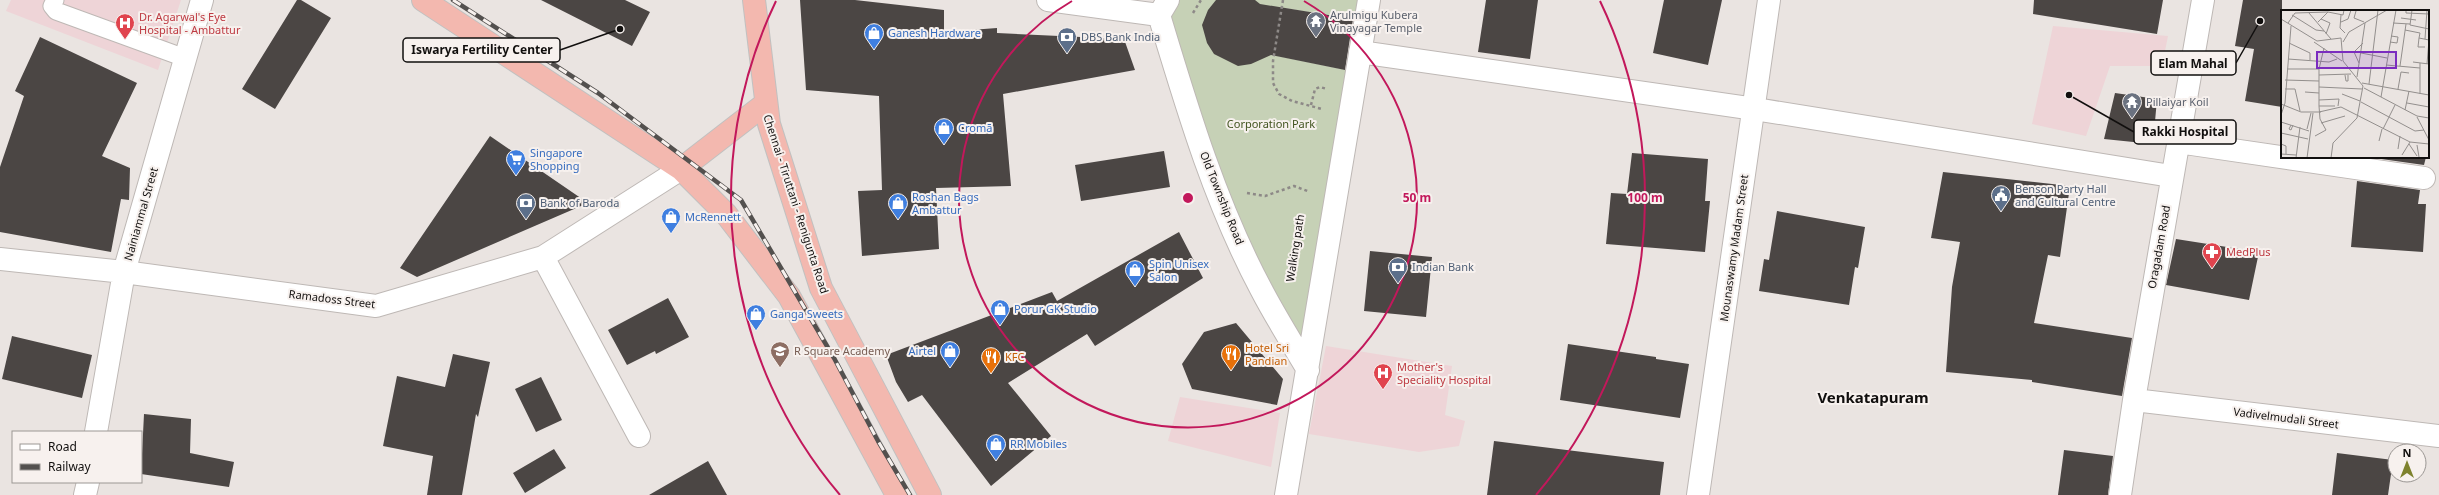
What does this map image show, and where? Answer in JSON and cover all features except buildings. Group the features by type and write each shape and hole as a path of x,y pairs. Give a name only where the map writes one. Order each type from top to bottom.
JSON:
{"highway":[{"path":"423,0 681,169 726,214 789,296 897,495"},
{"name":"Chennai - Tiruttani - Renigunta Road","path":"754,0 768,124 821,288 930,495"},
{"path":"681,169 765,104"}],"street":[{"name":"Nainiammal Street","path":"96,431 124,272 202,0"},
{"name":"Old Township Road","path":"1048,0 1164,8 1193,125 1217,193 1260,288 1308,370"},
{"path":"1286,495 1308,370 1368,0"},
{"name":"Mounaswamy Madam Street","path":"1698,495 1755,109 1769,0"},
{"name":"Oragadam Road","path":"2120,495 2171,176 2203,0"},
{"path":"1360,52 1755,109 2171,176"},
{"path":"2178,142 2281,157"},
{"path":"2287,158 2424,178"},
{"name":"Ramadoss Street","path":"0,259 124,272 376,306 543,257 681,169"},
{"path":"543,257 639,436"},
{"name":"Vadivelmudali Street","path":"2134,400 2439,436"},
{"path":"85,495 88,483"}],"lane":[{"path":"55,0 52,6 56,11 185,58"}],"path":[{"path":"1283,0 1273,60 1273,83 1279,94 1292,101 1321,108 1323,113"},
{"path":"1246,193 1265,196 1294,186 1311,192"},
{"path":"1310,199 1312,186"},
{"path":"1244,189 1249,199"}],"shaded area":[{"name":"Dr. Agarwal's Eye Hospital - Ambattur","path":"11,0 181,0 158,70 6,11"},
{"path":"2053,26 2168,36 2162,66 2110,66 2086,136 2032,124"},
{"name":"Mother's Speciality Hospital","path":"1326,346 1452,366 1445,415 1465,421 1459,446 1419,452 1309,434"},
{"path":"1180,397 1280,413 1271,467 1168,441"}],"green space":[{"name":"Corporation Park","path":"1179,0 1358,0 1355,20 1285,8 1278,56 1346,70 1307,326 1299,339 1263,278 1224,190 1172,28 1172,11"}],"railway":[{"path":"453,0 598,93 741,200 834,358 878,441 910,495"}],"place":[{"name":"Elam Mahal","path":"2260,21"},
{"name":"Iswarya Fertility Center","path":"620,29"},
{"name":"Arulmigu Kubera Vinayagar Temple","path":"1316,38"},
{"name":"Dr. Agarwal's Eye Hospital - Ambattur","path":"125,40"},
{"name":"Ganesh Hardware","path":"874,50"},
{"name":"DBS Bank India","path":"1067,54"},
{"name":"Rakki Hospital","path":"2069,95"},
{"name":"Pillaiyar Koil","path":"2132,119"},
{"name":"Cromā","path":"944,145"},
{"name":"Singapore Shopping","path":"516,176"},
{"name":"Benson Party Hall and Cultural Centre","path":"2001,212"},
{"name":"Bank of Baroda","path":"526,220"},
{"name":"Roshan Bags Ambattur","path":"898,220"},
{"name":"McRennett","path":"671,234"},
{"name":"MedPlus","path":"2212,269"},
{"name":"Indian Bank","path":"1398,284"},
{"name":"Spin Unisex Salon","path":"1135,287"},
{"name":"Porur GK Studio","path":"1000,326"},
{"name":"Ganga Sweets","path":"756,331"},
{"name":"R Square Academy","path":"780,368"},
{"name":"Airtel","path":"950,368"},
{"name":"Hotel Sri Pandian","path":"1231,371"},
{"name":"KFC","path":"991,374"},
{"name":"Mother's Speciality Hospital","path":"1383,390"},
{"name":"RR Mobiles","path":"996,461"}],"district":[{"name":"Venkatapuram","path":"1873,398"}]}
